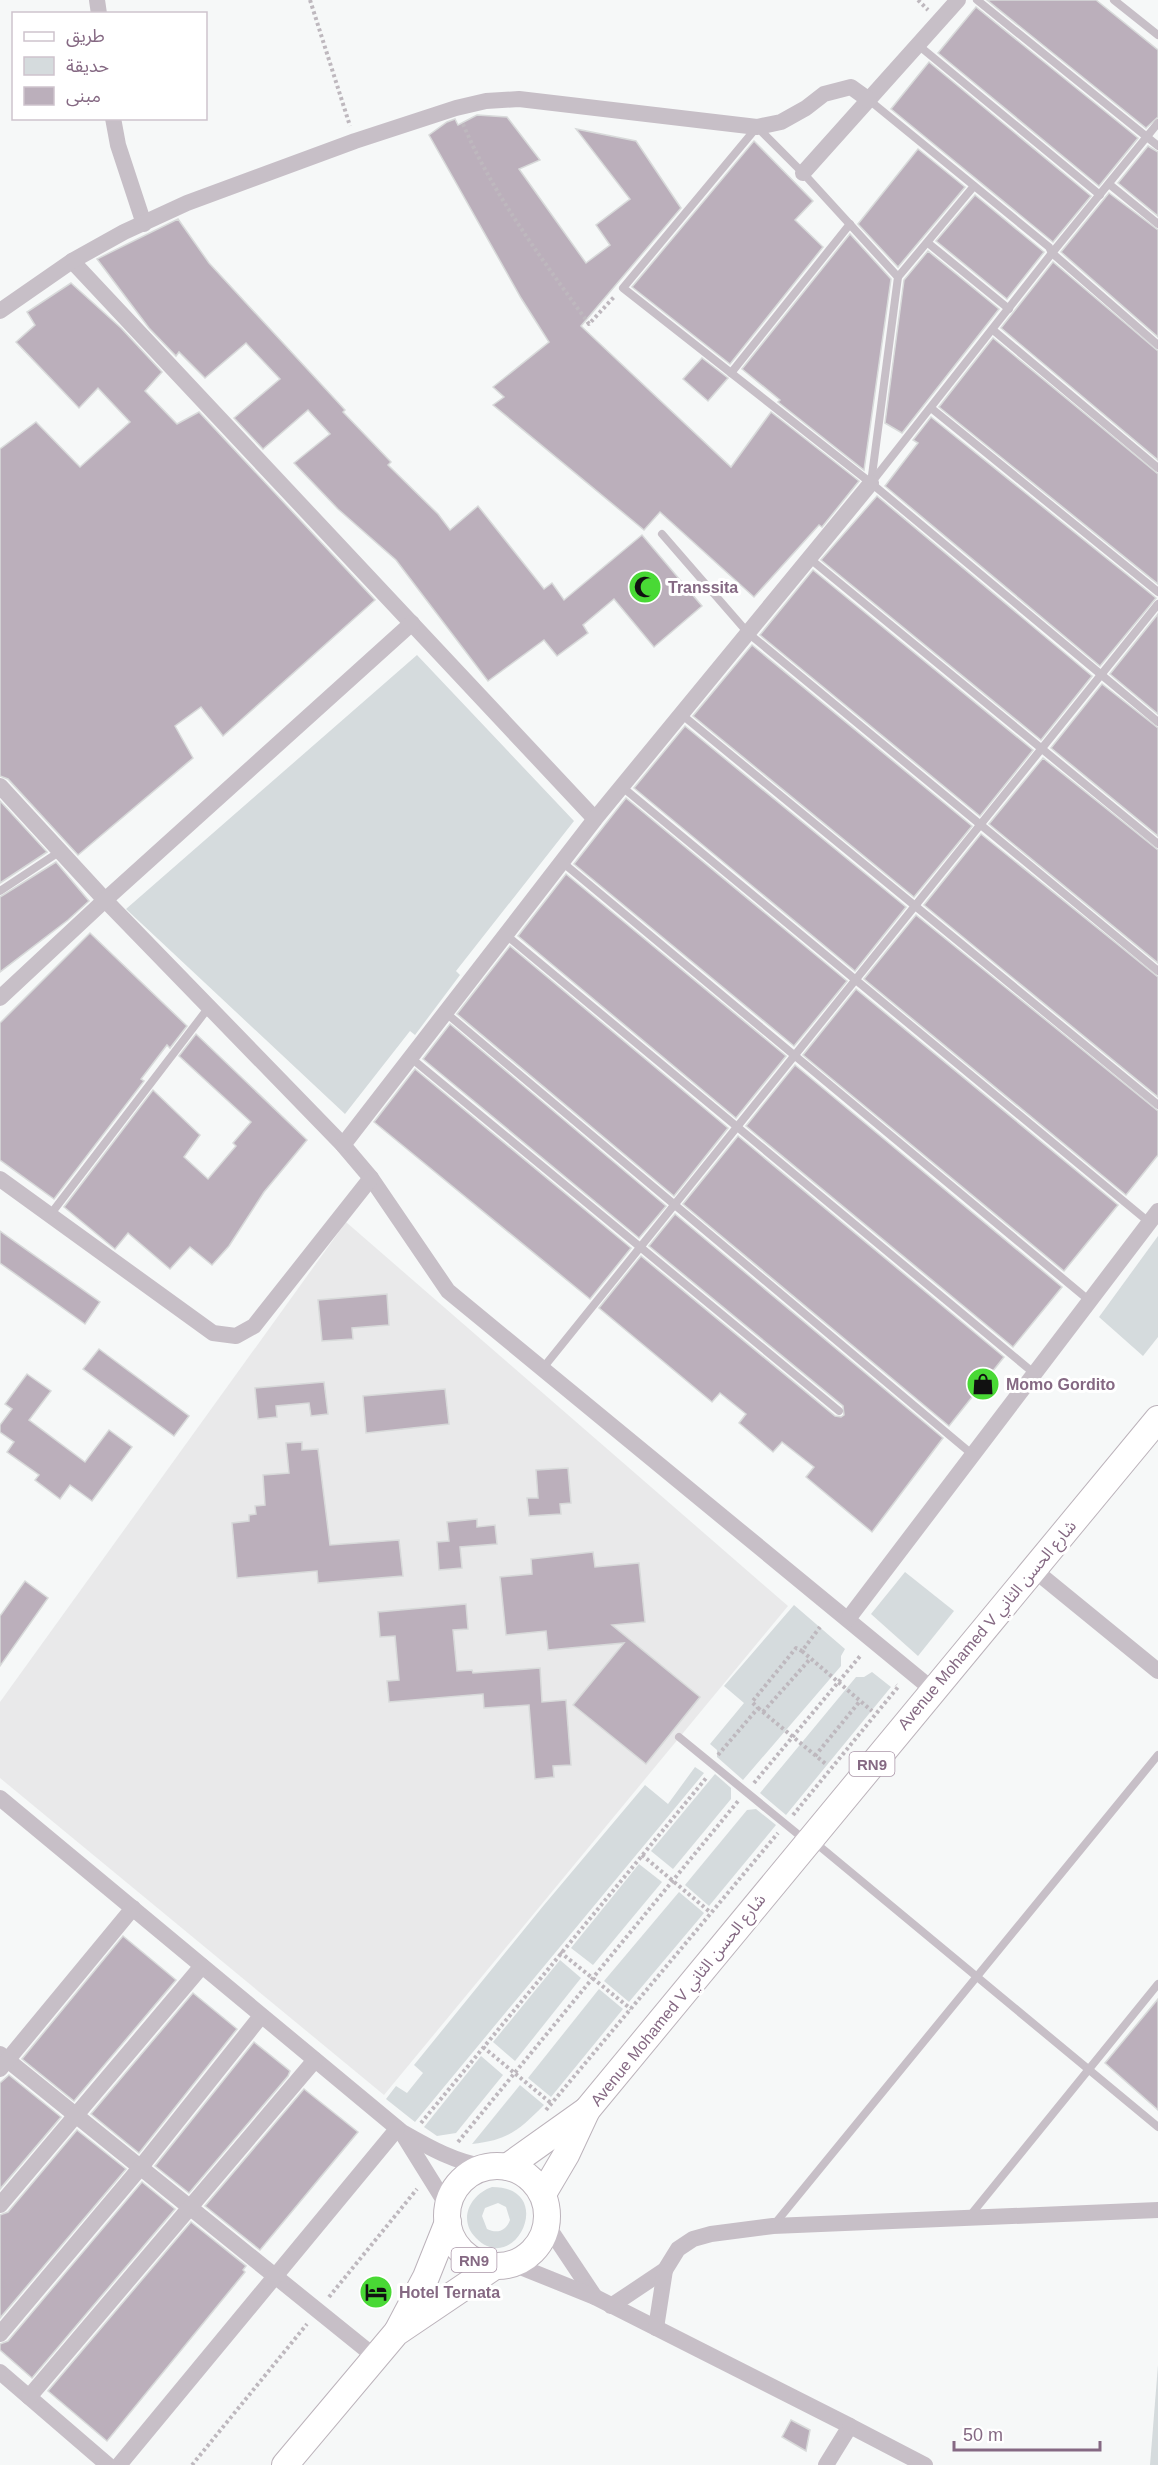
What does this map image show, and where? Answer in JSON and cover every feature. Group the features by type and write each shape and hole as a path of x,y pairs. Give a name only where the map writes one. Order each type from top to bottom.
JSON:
{"main road":[{"name":"Avenue Mohamed V شارع الحسن الثاني","path":"543,2194 566,2155 587,2110 1158,1419"},
{"name":"Avenue Mohamed V شارع الحسن الثاني","path":"496,2167 587,2110"},
{"path":"496,2167 521,2172 534,2182 543,2194 547,2209 547,2225"},
{"name":"RN9","path":"396,2333 426,2277 448,2215 453,2193 461,2181 473,2172 496,2167"},
{"name":"RN9","path":"448,2215 453,2239 463,2253 478,2262 504,2265"},
{"name":"RN9","path":"285,2465 374,2356 396,2333 504,2265 525,2258 535,2249 547,2225"}],"street":[{"path":"803,173 958,0"},
{"path":"0,311 72,261 187,203 355,141 456,108 486,101 519,99 757,127 781,122 836,90 851,87 869,100"},
{"path":"113,120 118,145 144,224"},
{"path":"72,261 595,819"},
{"path":"343,1145 621,786 871,483"},
{"path":"0,998 412,623"},
{"path":"0,786 59,852 343,1145 371,1178 448,1290 933,1690"},
{"path":"0,1179 213,1333 236,1336 254,1326 371,1178"},
{"path":"848,1619 1154,1217"},
{"path":"1033,1569 1158,1671"},
{"path":"0,1798 261,2016 405,2130 441,2154 467,2164 496,2167"},
{"path":"133,1908 2,2061 75,2116 374,2356"},
{"path":"0,2205 202,1966"},
{"path":"0,2334 140,2168 261,2016"},
{"path":"29,2397 315,2060"},
{"path":"405,2130 448,2215"},
{"path":"119,2465 275,2277 405,2130"},
{"path":"656,2328 665,2270 678,2249 693,2239 711,2234 773,2226 1158,2210"},
{"path":"547,2225 595,2297"},
{"path":"504,2265 595,2297 925,2465"},
{"path":"611,2306 665,2270"},
{"path":"0,2372 108,2465"},
{"path":"826,2465 850,2426"}],"lane":[{"path":"977,0 1158,146"},
{"path":"1114,0 1158,35"},
{"path":"918,45 1100,195"},
{"path":"869,100 1049,247 1052,253 1158,345"},
{"path":"871,483 1052,253 1158,123"},
{"path":"898,277 803,173 757,127 623,288 871,483 1158,722"},
{"path":"1109,184 1158,224"},
{"path":"871,483 898,277 974,186"},
{"path":"731,373 850,224"},
{"path":"928,243 1010,309"},
{"path":"993,330 1158,468"},
{"path":"931,408 1158,592"},
{"path":"662,534 748,633 1158,971"},
{"path":"809,558 1158,844"},
{"path":"543,1368 1158,604"},
{"path":"681,714 1158,1105"},
{"path":"621,786 855,980 1154,1217"},
{"path":"0,891 59,852"},
{"path":"562,862 1090,1302"},
{"path":"506,934 1035,1374"},
{"path":"50,1215 209,1007"},
{"path":"446,1012 973,1455"},
{"path":"411,1058 839,1411"},
{"path":"679,1737 809,1840 1158,2127"},
{"path":"773,2226 1158,1755"},
{"path":"969,2217 1158,1984"}],"path":[{"path":"310,0 355,141"},
{"path":"456,108 492,181 522,230 590,324 623,288"},
{"path":"802,1651 820,1627"},
{"path":"826,1765 752,1702 796,1647 872,1711"},
{"path":"852,1647 868,1661"},
{"path":"461,2148 454,2146 861,1655"},
{"path":"763,1713 810,1659"},
{"path":"540,2117 898,1687 891,1681"},
{"path":"815,1756 861,1701"},
{"path":"405,2130 483,2047 715,1766 717,1757 758,1708"},
{"path":"642,1855 711,1912"},
{"path":"560,1952 631,2008"},
{"path":"483,2047 552,2104"}],"shaded area":[{"path":"346,1222 788,1606 384,2095 0,1778 0,1702"}],"green space":[{"path":"417,655 574,821 456,971 460,975 415,1035 410,1031 345,1114 126,909"},
{"path":"1158,1236 1158,1337 1143,1356 1099,1317"},
{"path":"905,1572 954,1611 918,1656 871,1614"},
{"path":"794,1605 845,1649 841,1656 841,1666 743,1780 717,1757 717,1750 710,1744 744,1703 724,1686"},
{"path":"872,1672 891,1687 786,1815 760,1793 856,1677 864,1677"},
{"path":"695,1767 704,1773 415,2122 386,2099 396,2086 407,2093 423,2073 414,2065 645,1785 668,1804"},
{"path":"715,1774 731,1788 731,1799 673,1869 651,1851"},
{"path":"756,1809 776,1825 709,1906 685,1885 747,1810"},
{"path":"639,1864 662,1882 593,1965 571,1948"},
{"path":"679,1892 704,1913 629,2002 604,1981"},
{"path":"560,1960 581,1978 515,2061 493,2042"},
{"path":"599,1989 623,2009 551,2097 528,2078"},
{"path":"481,2056 503,2075 456,2133 437,2136 424,2127"},
{"path":"520,2085 544,2105 512,2132 495,2140 472,2144"},
{"path":"492,2187 512,2191 523,2201 526,2214 523,2228 516,2239 504,2247 491,2247 476,2238 470,2231 467,2215 469,2208 478,2195","holes":["498,2203 506,2207 510,2220 506,2227 498,2231 487,2229 482,2216 485,2208"]},
{"path":"1158,2365 1158,2465 1150,2465"}],"building":[{"path":"987,0 1096,0 1158,50 1158,117 1146,128"},
{"path":"976,7 1138,138 1099,186 938,53"},
{"path":"929,62 1091,196 1053,242 891,109"},
{"path":"477,115 507,117 540,160 519,169 586,263 610,245 596,225 630,199 576,129 636,141 681,208 581,326 731,467 771,412 859,481 822,527 819,525 754,597 660,512 644,530 493,405 504,397 493,387 549,342 521,298 429,135 447,122 455,119 458,125"},
{"path":"754,141 813,201 795,220 823,247 730,364 632,287"},
{"path":"1148,146 1158,152 1158,216 1118,183"},
{"path":"918,149 965,187 898,267 858,224"},
{"path":"1109,193 1158,230 1158,337 1061,252"},
{"path":"975,195 1044,252 1007,299 936,241"},
{"path":"178,219 209,263 345,410 343,412 391,462 388,465 438,514 450,530 478,506 544,589 552,583 564,600 642,535 702,606 654,647 614,599 583,625 588,633 557,656 544,640 488,681 396,560 338,509 294,463 330,434 308,410 263,449 234,418 280,379 246,343 205,378 179,352 176,356 149,328 97,259"},
{"path":"850,234 891,279 864,470 778,402 780,400 742,369"},
{"path":"928,251 999,309 902,433 885,423 904,280"},
{"path":"1053,262 1158,351 1158,460 1001,328"},
{"path":"71,283 121,328 162,372 145,391 177,424 199,412 375,600 223,736 201,707 175,726 193,758 78,855 8,779 0,776 0,449 36,422 80,467 130,422 98,388 79,408 16,342 35,325 27,312"},
{"path":"993,338 1158,474 1158,584 939,407"},
{"path":"702,358 728,378 708,401 683,379"},
{"path":"931,417 1156,598 1100,666 885,486 918,443 913,440"},
{"path":"877,496 1092,676 1041,740 821,560"},
{"path":"813,570 1033,750 980,816 760,635"},
{"path":"1158,614 1158,714 1110,674"},
{"path":"752,645 972,826 914,897 693,716"},
{"path":"1102,684 1158,728 1158,836 1051,748"},
{"path":"685,726 906,907 855,971 634,788"},
{"path":"1043,758 1158,850 1158,963 989,824"},
{"path":"626,798 847,981 794,1046 574,864"},
{"path":"0,801 47,852 0,883"},
{"path":"981,834 1158,977 1158,1097 924,905"},
{"path":"56,862 89,901 0,972 0,897"},
{"path":"566,874 786,1056 736,1118 518,936"},
{"path":"916,915 1158,1111 1158,1155 1126,1195 864,979"},
{"path":"90,933 187,1026 170,1048 167,1045 141,1079 144,1081 54,1199 0,1160 0,1023"},
{"path":"510,946 728,1128 674,1196 457,1014"},
{"path":"856,989 1118,1205 1064,1271 803,1055"},
{"path":"450,1024 666,1206 639,1238 423,1059"},
{"path":"196,1034 307,1140 264,1192 229,1246 212,1265 190,1247 170,1269 128,1233 115,1249 64,1207 153,1090 200,1135 184,1157 208,1179 236,1146 233,1143 251,1122 179,1056"},
{"path":"795,1065 1062,1287 1013,1347 746,1126"},
{"path":"415,1069 631,1248 590,1299 374,1122"},
{"path":"738,1136 1004,1357 949,1426 683,1204"},
{"path":"675,1214 943,1438 872,1532 806,1477 814,1467 782,1442 773,1452 739,1423 746,1414 720,1393 712,1402 599,1308 641,1256 835,1416 844,1415 843,1406 649,1246"},
{"path":"0,1231 100,1302 85,1324 0,1263"},
{"path":"387,1294 389,1325 352,1328 353,1339 322,1341 318,1300"},
{"path":"99,1349 189,1416 174,1436 83,1369"},
{"path":"27,1374 51,1391 29,1420 85,1462 109,1430 132,1447 92,1501 70,1485 60,1499 35,1480 39,1475 7,1452 14,1442 0,1432 0,1425 12,1409 5,1404"},
{"path":"324,1382 328,1414 311,1416 309,1403 276,1406 277,1417 258,1419 255,1388"},
{"path":"445,1389 449,1424 366,1433 363,1396"},
{"path":"302,1442 302,1450 318,1449 330,1545 399,1540 403,1576 318,1583 317,1571 237,1578 232,1523 249,1521 249,1515 256,1514 255,1506 265,1505 263,1475 289,1473 286,1443"},
{"path":"568,1468 571,1503 560,1504 561,1514 529,1516 527,1498 538,1498 536,1470"},
{"path":"477,1519 477,1527 495,1525 497,1544 460,1547 462,1568 439,1570 437,1542 449,1541 447,1522"},
{"path":"593,1552 595,1567 639,1563 645,1622 612,1625 700,1697 646,1764 573,1705 624,1643 548,1650 546,1631 506,1635 500,1577 532,1574 531,1559"},
{"path":"25,1581 48,1598 0,1666 0,1616"},
{"path":"466,1604 468,1629 453,1630 457,1671 472,1670 473,1673 540,1668 542,1702 566,1700 571,1765 553,1766 554,1777 535,1779 529,1705 484,1708 483,1694 389,1702 387,1681 399,1680 395,1636 380,1637 378,1612"},
{"path":"123,1936 176,1980 74,2101 22,2059"},
{"path":"193,1993 237,2029 139,2153 91,2114"},
{"path":"1158,1999 1158,2110 1105,2063"},
{"path":"254,2042 290,2071 288,2076 189,2193 155,2166"},
{"path":"9,2075 61,2117 0,2189 0,2083"},
{"path":"304,2089 358,2132 260,2250 205,2206"},
{"path":"77,2130 126,2169 0,2318 0,2215 8,2212"},
{"path":"142,2182 175,2209 32,2378 0,2350 0,2344 8,2341"},
{"path":"191,2222 246,2266 243,2270 245,2272 107,2441 48,2391"},
{"path":"791,2420 810,2430 806,2451 782,2437"}],"place":[{"name":"Transsita","path":"645,587"},
{"name":"Momo Gordito","path":"983,1384"},
{"name":"Hotel Ternata","path":"376,2292"}]}
